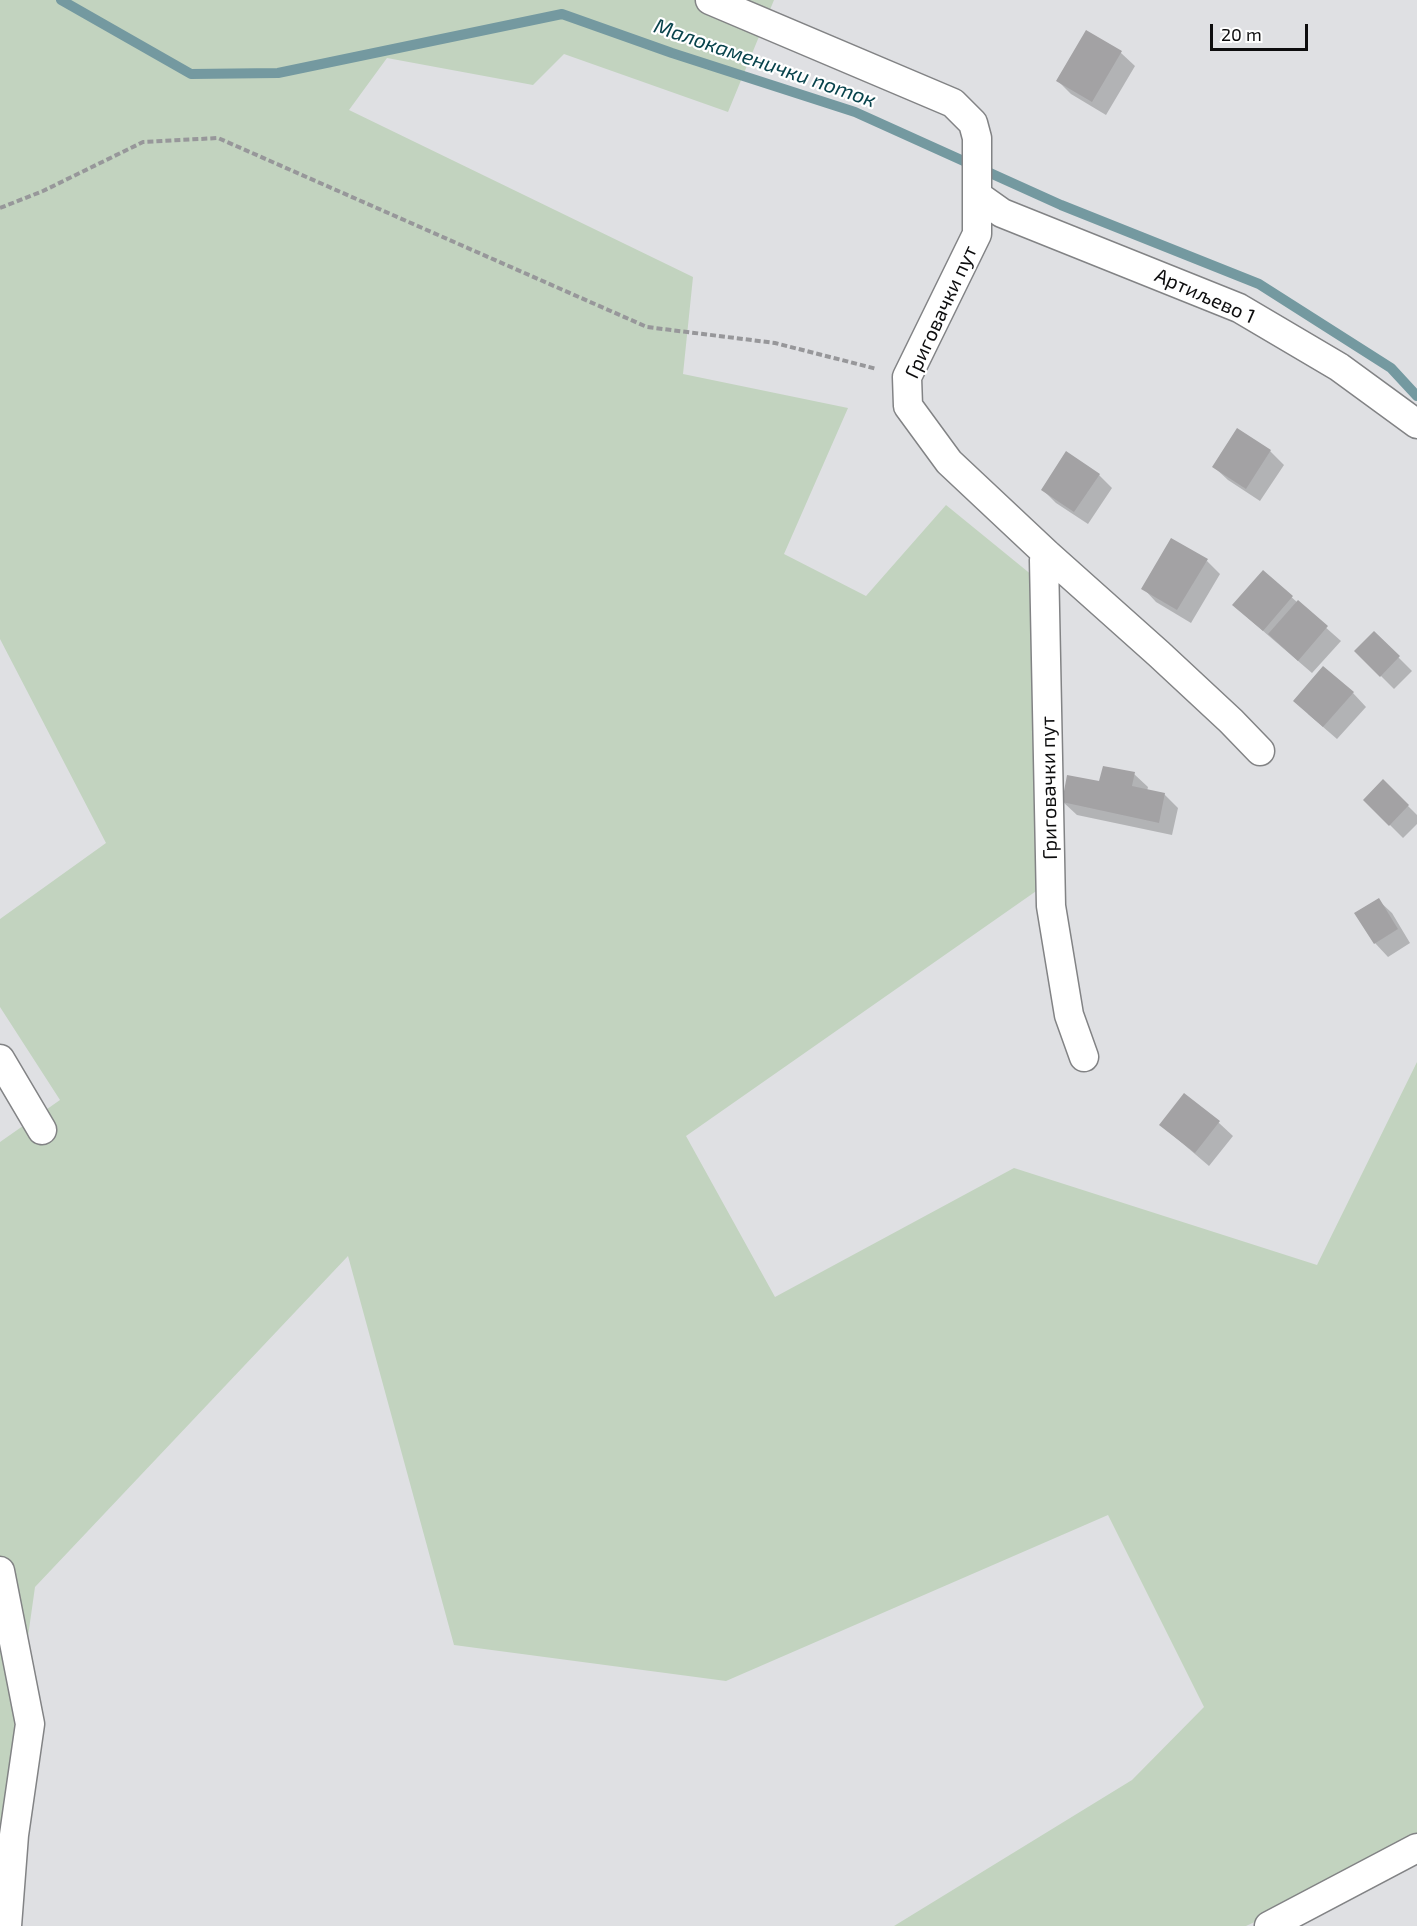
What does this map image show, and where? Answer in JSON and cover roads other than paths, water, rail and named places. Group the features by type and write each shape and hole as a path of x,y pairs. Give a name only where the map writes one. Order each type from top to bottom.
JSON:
{"street":[{"name":"Григовачки пут","path":"710,0 952,103 973,123 976,138 977,234 907,377 908,406 949,462 1047,554 1044,560 1052,906 1069,1015 1084,1057"},
{"name":"Артиљево 1","path":"978,196 1002,213 1239,308 1340,367 1417,424"},
{"path":"1047,554 1159,654 1260,751"},
{"path":"0,1059 42,1130"},
{"path":"0,1571 30,1724 14,1835 7,1926"},
{"path":"1269,1926 1417,1848"}],"waterway":[{"name":"Малокаменички поток","path":"61,0 191,74 278,73 562,14 672,53 855,112 1061,205 1259,284 1391,368 1417,396"}]}
